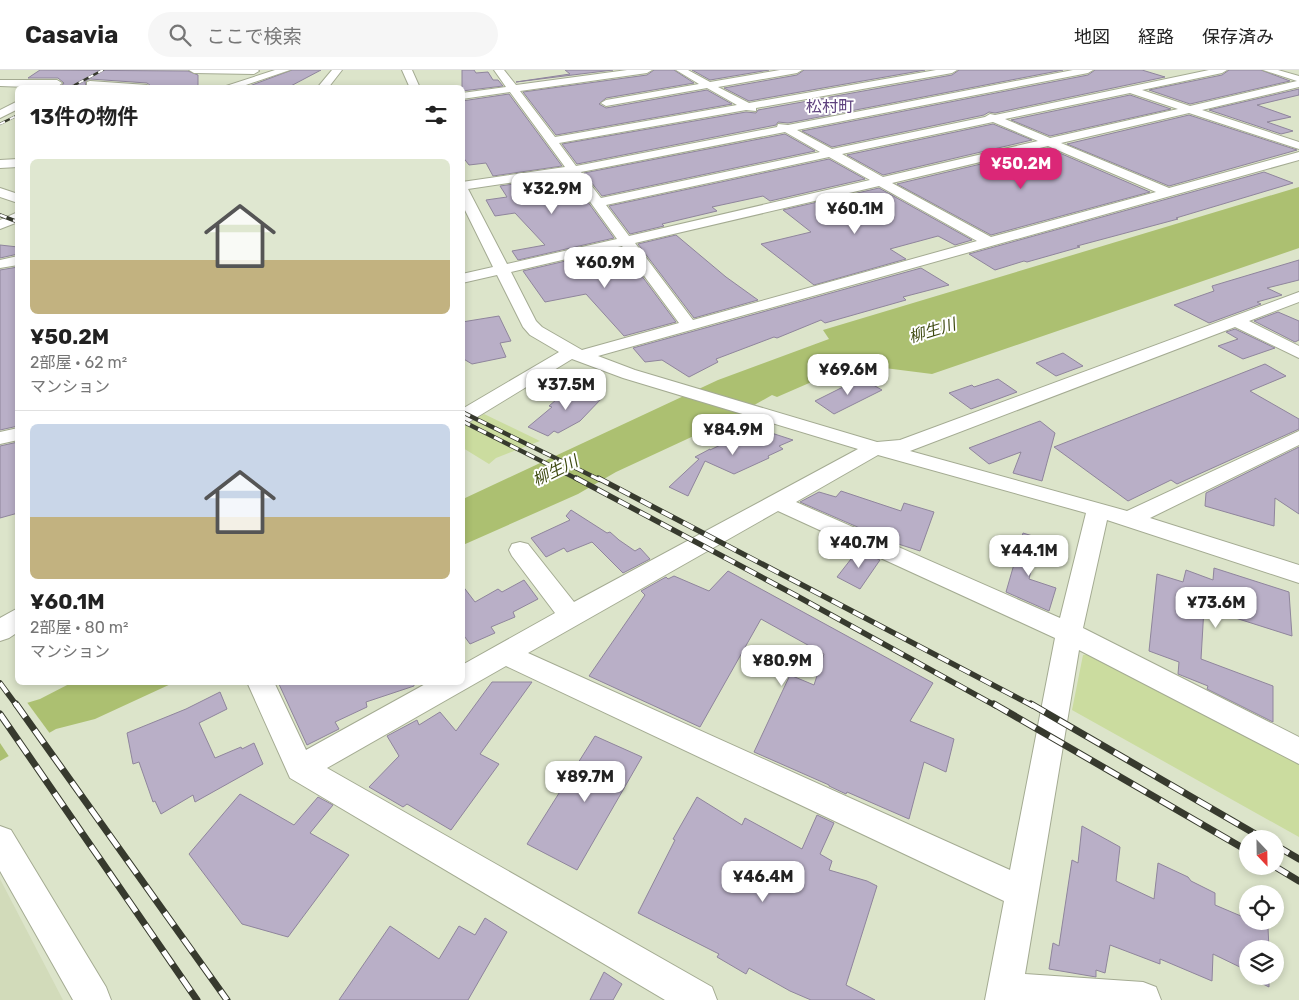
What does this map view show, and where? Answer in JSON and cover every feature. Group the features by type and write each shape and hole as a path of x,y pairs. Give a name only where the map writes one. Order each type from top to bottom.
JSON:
{"street":[{"path":"194,70 255,70"},
{"path":"242,85 255,70"},
{"path":"242,85 285,70"},
{"path":"324,85 337,70"},
{"path":"406,70 413,85"},
{"path":"499,70 689,326"},
{"path":"559,70 641,126"},
{"path":"465,96 647,70"},
{"path":"681,70 989,242"},
{"path":"598,97 709,85 791,70 832,91"},
{"path":"877,70 960,105"},
{"path":"552,141 952,70"},
{"path":"597,203 1222,70"},
{"path":"1268,70 1299,79"},
{"path":"465,186 574,170 1084,72"},
{"path":"88,85 108,75"},
{"path":"0,83 57,83 53,85"},
{"path":"1112,83 1299,146"},
{"path":"465,278 1299,84"},
{"path":"0,115 15,106"},
{"path":"977,112 1167,192"},
{"path":"465,416 576,354 689,326 1299,156"},
{"path":"0,164 15,163"},
{"path":"0,192 15,198"},
{"path":"465,196 529,324 536,331 576,354 750,411 1098,509 1299,574"},
{"path":"0,225 15,218"},
{"path":"0,264 15,261"},
{"path":"465,676 570,616 779,503 876,448 903,446 1299,297"},
{"path":"1236,321 1299,353"},
{"path":"0,438 15,435"},
{"path":"1129,519 1299,437"},
{"path":"779,503 1069,633 1299,751"},
{"path":"1098,509 1069,633 1004,995 1143,1000"},
{"path":"520,550 570,616"},
{"path":"0,608 15,608"},
{"path":"0,631 15,620"},
{"path":"505,654 1022,892"},
{"path":"261,685 300,768 698,1000"},
{"path":"300,768 449,685"},
{"path":"0,841 93,1000"}],"shaded area":[{"path":"484,414 540,441 496,458 489,464 465,449 465,426"},
{"path":"1094,653 1299,761 1299,837 1072,710 1083,655"},
{"path":"0,879 63,1000 0,1000"}],"water":[{"name":"柳生川","path":"1299,187 1299,248 932,374 853,364 777,397 772,395 726,421 616,472 578,494 465,544 465,498 718,380 829,339 823,330"},
{"path":"67,685 169,685 95,719 56,729 0,761 0,711 40,699"}],"pier":[{"path":"26,701 51,735 10,758 0,743 0,709"}],"building":[{"path":"40,70 188,71 198,75 198,85 150,85 147,83 90,79 85,81 86,85 62,85 64,83 58,78 28,78"},
{"path":"292,70 321,70 293,85 252,85"},
{"path":"462,70 474,70 476,73 488,72 493,80 498,80 503,86 465,91 465,85 462,85"},
{"path":"565,70 613,70 516,82 570,74"},
{"path":"654,70 674,70 694,83 606,98 599,104 606,108 707,90 732,104 556,135 523,92 647,75"},
{"path":"692,70 769,70 710,80"},
{"path":"804,70 925,70 749,101 724,88 797,75"},
{"path":"959,70 1063,70 788,123 778,122 776,125 577,164 562,144 746,112 756,113 758,110 952,75"},
{"path":"1095,70 1142,70 1165,77 995,113 989,112 984,115 832,147 802,131 1088,75"},
{"path":"1229,70 1261,70 1290,81 1190,104 1149,90 1222,75"},
{"path":"1299,89 1299,95 1257,105 1291,117 1267,122 1293,131 1281,134 1209,110"},
{"path":"509,94 562,166 493,176 486,163 469,165 465,160 465,101"},
{"path":"1130,95 1171,109 1050,136 1011,120"},
{"path":"1189,115 1297,150 1169,186 1067,144"},
{"path":"993,124 1032,140 883,175 847,155"},
{"path":"785,134 815,151 602,196 584,173"},
{"path":"1048,148 1150,192 991,235 897,184"},
{"path":"829,159 865,179 770,201 763,196 712,207 717,211 630,234 609,206"},
{"path":"1264,172 1293,183 1176,218 1178,219 995,270 969,254"},
{"path":"569,176 614,238 518,260 512,251 545,245 515,213 495,216 486,200 507,197 500,186"},
{"path":"879,188 972,240 955,245 938,236 890,249 906,259 814,285 761,244 811,232 783,210"},
{"path":"676,235 726,277 758,300 694,318 638,244"},
{"path":"0,245 15,247 15,255 0,258"},
{"path":"621,248 676,322 624,336 586,294 545,302 523,271"},
{"path":"1299,260 1299,280 1267,288 1282,295 1257,302 1261,304 1209,323 1174,305 1214,291 1212,286"},
{"path":"15,268 15,427 0,430 0,270"},
{"path":"921,268 949,285 903,297 906,300 825,323 821,320 777,338 774,337 716,359 718,362 689,377 662,360 645,362 633,348"},
{"path":"1278,312 1299,321 1299,340 1295,342 1254,321"},
{"path":"499,316 511,341 500,343 506,357 472,364 465,360 465,322"},
{"path":"1235,329 1275,348 1243,359 1218,346 1238,339 1226,332"},
{"path":"1063,353 1083,366 1056,376 1036,363"},
{"path":"1265,364 1286,376 1250,391 1299,419 1299,429 1177,484 1171,480 1128,501 1054,447"},
{"path":"861,378 882,390 834,414 815,401"},
{"path":"998,379 1017,392 971,409 949,393 972,385 974,387"},
{"path":"572,386 603,397 580,421 558,433 554,431 548,436 528,427 552,407 549,406"},
{"path":"1040,421 1055,433 1042,481 1013,473 1021,452 989,464 969,448"},
{"path":"756,428 793,440 779,446 783,449 768,456 769,458 734,474 705,461 688,496 669,487 699,459 695,457"},
{"path":"15,443 15,514 0,518 0,446"},
{"path":"1299,447 1299,514 1275,498 1274,526 1205,506 1206,493"},
{"path":"841,491 901,511 904,503 934,512 920,551 892,542 800,502 819,492 836,497"},
{"path":"571,510 607,533 610,532 635,551 640,548 650,559 623,573 592,542 567,552 564,548 546,557 531,538 570,520 566,516"},
{"path":"1023,533 1039,538 1029,579 1056,588 1049,611 1006,592"},
{"path":"858,550 880,560 860,589 837,577"},
{"path":"1214,568 1289,592 1292,636 1204,608 1201,659 1273,686 1273,722 1207,689 1208,686 1178,674 1179,662 1149,651 1157,574 1183,582 1186,570 1213,580"},
{"path":"728,571 933,683 910,721 954,739 946,772 924,762 909,819 847,792 846,794 754,752 790,675 814,685 824,654 761,619 700,727 589,676 645,595 641,591 666,577 668,579 674,576 709,591"},
{"path":"524,580 538,599 513,612 515,617 491,627 495,633 470,644 465,637 465,589 475,602 498,589 502,592"},
{"path":"492,682 532,682 480,754 499,764 451,830 407,804 403,807 369,787 399,756 387,736 417,720 419,725 440,712 456,731"},
{"path":"279,685 414,685 366,702 367,707 335,722 339,729 307,745"},
{"path":"220,692 227,709 199,723 215,758 254,743 263,764 195,802 193,795 161,814 155,801 153,802 139,762 133,764 127,733 186,709"},
{"path":"595,736 642,757 577,870 527,844"},
{"path":"240,794 294,825 318,797 333,805 310,833 349,855 288,937 242,924 189,854"},
{"path":"697,797 742,825 745,818 802,849 817,815 834,823 820,854 832,861 829,870 867,881 877,886 846,985 875,1000 811,1000 790,991 749,968 746,974 717,957 719,954 638,913 675,840 673,839"},
{"path":"1082,826 1120,847 1116,881 1154,899 1158,863 1188,877 1191,881 1215,893 1215,905 1239,915 1239,930 1268,930 1269,940 1239,940 1239,967 1213,954 1212,981 1160,959 1160,964 1110,945 1105,973 1096,970 1096,977 1049,969 1053,943 1059,946 1072,860 1078,863"},
{"path":"485,918 507,932 468,1000 339,1000 390,926 439,959 459,926 475,935"},
{"path":"604,972 622,984 613,1000 590,1000"}],"railway":[{"path":"75,85 103,70"},
{"path":"0,124 15,116"},
{"path":"0,215 15,221"},
{"path":"465,413 600,480"},
{"path":"465,423 579,480"},
{"path":"576,478 795,595 996,706"},
{"path":"598,478 1033,706"},
{"path":"0,683 17,706"},
{"path":"16,704 227,1000"},
{"path":"994,704 1239,846"},
{"path":"1031,704 1248,830"},
{"path":"0,714 197,1000"},
{"path":"1284,850 1299,859"},
{"path":"1284,872 1299,881"}],"district":[{"name":"松村町","path":"830,106"}]}
